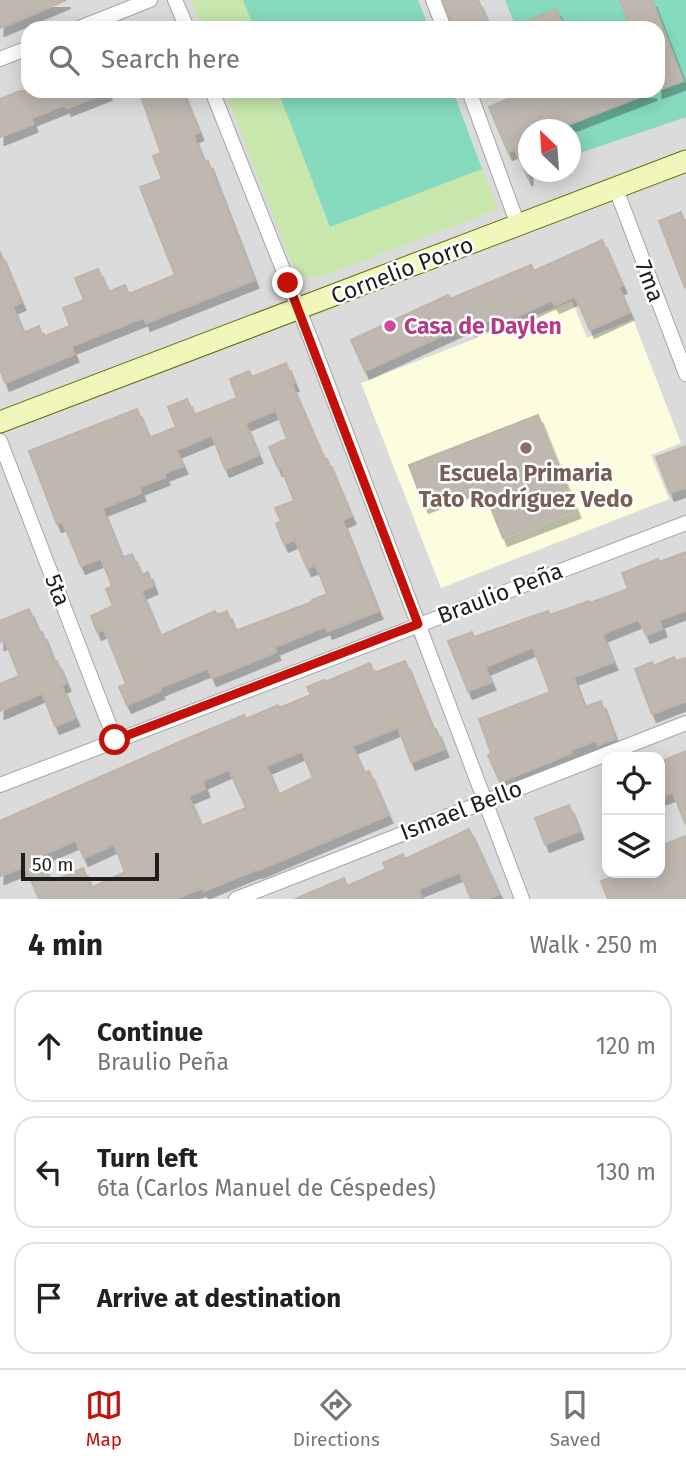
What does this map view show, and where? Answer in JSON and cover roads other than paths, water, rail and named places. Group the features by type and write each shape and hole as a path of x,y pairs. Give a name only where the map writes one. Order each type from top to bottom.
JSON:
{"street":[{"path":"97,21 150,0"},
{"path":"175,0 184,21"},
{"path":"433,0 441,21"},
{"path":"0,60 21,51"},
{"path":"215,98 522,899"},
{"path":"472,98 518,225"},
{"name":"Cornelio Porro","path":"0,422 686,161"},
{"name":"7ma","path":"615,189 686,374"},
{"name":"5ta","path":"0,441 115,740"},
{"name":"Braulio Peña","path":"0,785 686,523"},
{"name":"Ismael Bello","path":"236,899 686,723"}],"place":[{"name":"Casa de Daylen","path":"390,326"},
{"name":"Escuela Primaria Tato Rodríguez Vedo","path":"526,448"}]}
